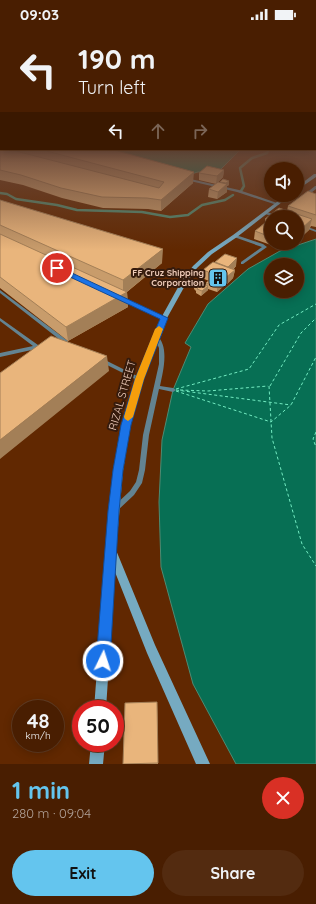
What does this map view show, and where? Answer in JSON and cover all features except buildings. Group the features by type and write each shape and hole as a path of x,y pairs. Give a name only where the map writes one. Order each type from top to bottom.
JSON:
{"main road":[{"name":"RIZAL STREET","path":"270,210 280,202"},
{"name":"RIZAL STREET","path":"101,700 118,470 126,425 140,379 164,318 184,282 195,267 210,253 264,214"},
{"path":"111,550 151,649 203,764"},
{"path":"96,764 97,752"}],"lane":[{"path":"199,181 238,191 278,204"},
{"path":"304,197 316,187"},
{"path":"304,227 316,231"},
{"path":"235,236 262,245 266,248 242,263"},
{"path":"0,291 64,342 69,344 62,345"},
{"path":"114,295 164,318"},
{"path":"0,319 37,347"},
{"path":"114,511 132,493 139,483 146,435 163,355 162,348 156,337"},
{"path":"0,355 49,346"},
{"path":"97,358 140,379"},
{"path":"157,387 173,390"}],"shaded area":[{"path":"316,239 316,764 236,764 193,684 161,567 159,502 162,440 173,390 191,347 185,343 208,304 248,269 264,260 264,298 304,298 304,258 268,258 283,250 304,250 304,243"}],"waterway":[{"path":"241,191 244,186 243,181"},
{"path":"0,193 7,194 16,199 57,205 77,210 142,212 170,217 188,215 202,205 225,200 233,195"}],"ferry route":[{"path":"176,389 249,369 279,325 316,304"},
{"path":"270,386 301,333 316,318"},
{"path":"291,405 316,357"},
{"path":"180,390 208,391 268,386"},
{"path":"269,386 270,402"},
{"path":"176,390 270,402"},
{"path":"176,391 271,422"},
{"path":"270,402 291,405"},
{"path":"270,402 271,422"},
{"path":"271,422 291,405"},
{"path":"271,422 272,438 302,544 316,566"},
{"path":"316,432 313,439 316,447"}],"slow traffic":[{"path":"128,417 140,379 159,329"}],"place":[{"name":"FF Cruz Shipping Corporation","path":"218,278"}],"route":[{"path":"57,268 164,318 151,348 126,425 118,470 114,511 103,661"}]}
